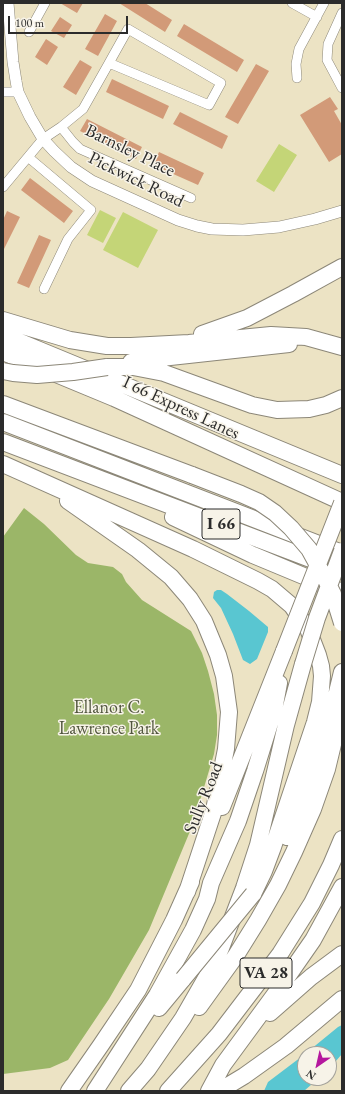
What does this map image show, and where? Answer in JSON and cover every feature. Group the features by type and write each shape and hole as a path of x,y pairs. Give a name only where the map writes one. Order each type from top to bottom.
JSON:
{"highway":[{"path":"159,344 201,334 236,322 293,294 342,267"},
{"path":"3,320 49,334 90,344 120,346 271,335 306,337 342,347"},
{"path":"3,335 342,475"},
{"path":"3,371 25,375 73,372 107,367 143,365 289,344 309,345 342,352"},
{"name":"I 66 Express Lanes","path":"3,352 114,398 342,502"},
{"path":"143,365 252,405 277,410 308,410 326,405 342,398"},
{"path":"3,404 236,491 258,502 275,513 291,528 309,549 324,574 333,594 342,623"},
{"path":"3,422 342,552 317,618 303,664 286,725 258,845 236,911 221,948 205,980 183,1018 148,1069"},
{"path":"3,430 48,447 120,467"},
{"name":"I 66","path":"3,442 342,571"},
{"path":"3,464 244,573 272,589 300,616 310,634 318,655 322,676 320,702 316,722 273,858"},
{"path":"3,468 61,497 157,565 190,599 209,632 224,676 229,712 228,731 221,778 214,810 187,892"},
{"path":"99,479 253,555 342,592"},
{"name":"Sully Road","path":"69,1091 138,990 187,892 250,738 342,502"},
{"path":"208,899 211,883 238,821 265,741 274,710 284,651"},
{"path":"95,1091 112,1067 183,979 254,894 273,858 287,838 331,717 342,672"},
{"path":"129,1091 182,1029 220,979 258,920 278,885 304,833 320,789 334,740 342,699"},
{"path":"112,1067 170,973 216,884 234,842 270,768 286,725"},
{"name":"VA 28","path":"168,1091 219,1034 280,954 312,903 342,839"},
{"path":"209,1091 223,1065 313,940 342,887"},
{"path":"237,1047 278,1006 311,977 342,954"},
{"path":"314,1023 342,995"},
{"path":"219,1091 265,1062 342,999"}],"street":[{"name":"Pickwick Road","path":"8,3 13,62 18,92 43,139 71,167 92,181 178,220 197,226 229,230 260,229 297,224 342,211"},
{"path":"29,32 45,3"},
{"path":"292,3 317,17"},
{"path":"297,78 297,54 324,3"},
{"path":"342,13 328,44 327,60 342,88"},
{"path":"3,187 43,139 83,109 109,63 128,30 221,83 209,106 109,63"},
{"path":"3,92 18,92"},
{"name":"Barnsley Place","path":"61,127 80,149 191,198"},
{"path":"28,157 91,210 68,239 44,289"}],"green space":[{"path":"279,144 297,155 274,192 256,181"},
{"path":"100,210 116,218 103,243 87,235"},
{"path":"123,212 158,230 138,268 103,250"},
{"name":"Ellanor C. Lawrence Park","path":"24,508 44,524 76,555 88,563 113,567 122,574 126,582 142,600 191,631 202,653 214,694 217,715 217,735 214,754 193,824 149,930 109,999 68,1060 50,1068 3,1074 3,537"}],"water":[{"path":"221,590 227,594 268,627 268,632 257,659 250,664 243,660 221,608 213,598 214,592"},
{"path":"342,1025 342,1054 337,1060 337,1046 315,1046"},
{"path":"297,1060 297,1086 310,1086 304,1091 264,1091 268,1082"}],"building":[{"path":"60,3 83,3 77,13"},
{"path":"119,3 145,3 172,20 165,32"},
{"path":"105,14 117,21 98,56 85,49"},
{"path":"60,17 72,25 64,38 51,31"},
{"path":"184,24 244,60 237,72 177,36"},
{"path":"46,39 58,47 47,65 35,57"},
{"path":"80,60 92,67 76,95 63,87"},
{"path":"256,64 269,71 238,124 225,117"},
{"path":"112,79 169,106 163,119 106,92"},
{"path":"330,97 338,109 334,111 342,125 342,154 329,162 300,115"},
{"path":"180,112 228,136 222,149 173,124"},
{"path":"87,119 142,147 136,159 80,131"},
{"path":"159,152 204,173 198,185 153,165"},
{"path":"30,178 73,211 64,223 21,190"},
{"path":"7,211 20,217 3,251 3,220"},
{"path":"39,235 51,240 29,288 17,283"}]}
